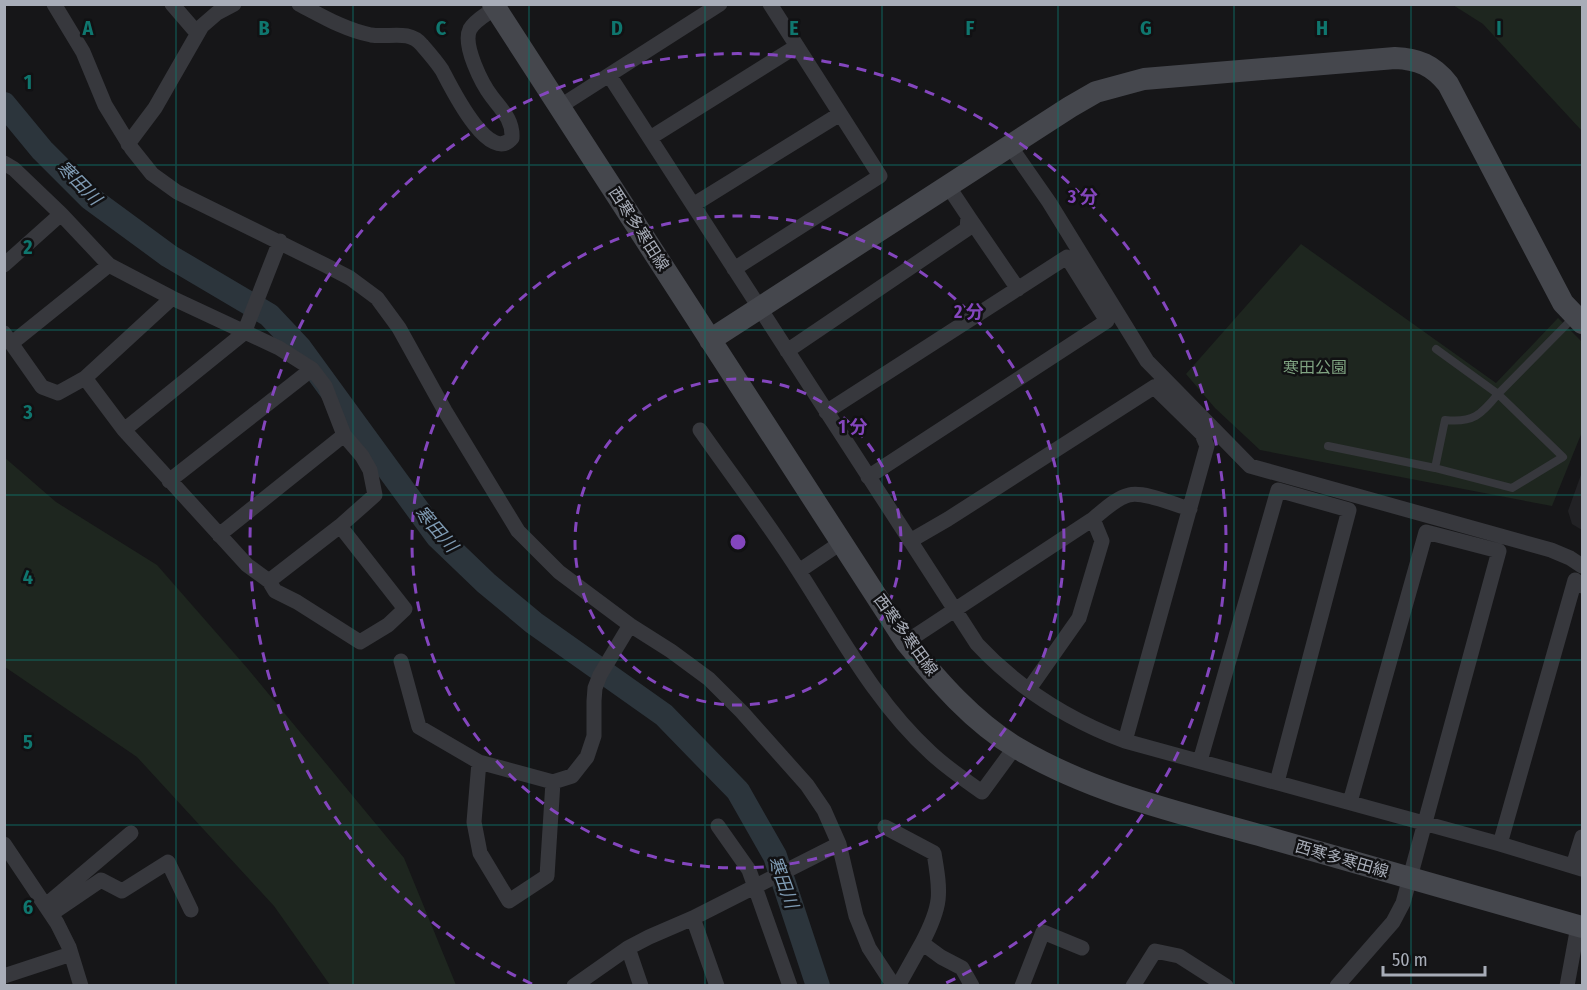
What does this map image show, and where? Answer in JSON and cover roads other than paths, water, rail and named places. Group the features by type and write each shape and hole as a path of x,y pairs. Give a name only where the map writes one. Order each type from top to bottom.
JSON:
{"main road":[{"name":"西寒多寒田線","path":"494,6 906,642 936,679 988,727 1015,747 1055,769 1136,800 1580,926"},
{"path":"710,340 1096,92 1144,79 1395,58 1422,62 1432,67 1448,84 1563,303 1578,320"}],"street":[{"path":"54,4 83,52 105,105 144,166 160,181 177,192 280,241 350,278 377,298 399,328 445,411 518,531 559,572 630,625 709,679 742,711 807,785 824,810 839,844 856,916 868,948 896,986 934,920 940,890 934,853 885,827"},
{"path":"172,4 197,33"},
{"path":"128,144 156,108 210,10 234,4"},
{"path":"299,4 352,30 373,35 404,35 416,39 438,65 470,118 491,141 501,144 512,138 510,122 487,90 473,62 468,39 473,25 494,6"},
{"path":"559,107 720,4"},
{"path":"734,269 880,176 770,4"},
{"path":"650,138 797,46"},
{"path":"609,75 977,644 1011,678 1076,721 1125,741 1500,844 1578,868 1582,837"},
{"path":"693,205 840,114"},
{"path":"1010,146 1049,202 1147,361 1251,466 1551,550 1582,566"},
{"path":"8,170 61,214 109,266 279,348 312,369 325,386 344,435 362,456 370,470 375,495 340,526 269,581"},
{"path":"948,186 1017,289"},
{"path":"4,265 61,214"},
{"path":"787,351 967,229 968,216"},
{"path":"124,430 244,333 280,241"},
{"path":"826,412 1067,257 1107,321 868,477"},
{"path":"109,266 8,338 42,387 58,393 85,378 172,298"},
{"path":"169,481 312,369"},
{"path":"85,378 124,430 247,565 269,581 275,591 297,602 360,642 388,625 405,609 340,526"},
{"path":"910,541 1155,387 1202,434 1208,446 1125,741"},
{"path":"700,430 799,571 879,695 932,754 982,792 1015,747"},
{"path":"219,535 344,435"},
{"path":"1200,761 1278,490 1349,510 1276,782"},
{"path":"906,642 1093,519 1121,498 1131,494 1190,509"},
{"path":"1029,689 1079,618 1102,541 1093,519"},
{"path":"1336,986 1393,922 1403,903 1499,551 1426,532 1350,802"},
{"path":"799,571 842,542"},
{"path":"1500,844 1575,580 1582,586"},
{"path":"401,661 419,727 479,762 553,782 572,776 587,757 594,736 595,688 600,675 630,625"},
{"path":"479,762 474,822 480,853 509,901 547,876 553,782"},
{"path":"718,826 749,870 790,986"},
{"path":"49,910 131,833"},
{"path":"4,843 49,910 71,954 81,986"},
{"path":"574,986 628,948 693,918 839,844"},
{"path":"49,910 101,880 122,891 168,862 190,910"},
{"path":"693,918 717,986"},
{"path":"1567,986 1580,926"},
{"path":"1022,986 1043,933 1082,948"},
{"path":"922,943 941,957 962,968 972,986"},
{"path":"628,948 641,986"},
{"path":"1133,986 1155,951 1179,956 1226,986"},
{"path":"4,976 71,954"}],"lane":[{"path":"1435,468 1445,420 1460,422 1473,419 1484,411 1498,394 1578,320"},
{"path":"1328,446 1435,468 1512,488 1563,457 1498,394 1436,349"}],"waterway":[{"name":"寒田川","path":"4,104 42,150 90,198 169,256 269,315 300,348 437,536 486,583 534,623 664,715 738,791 775,856 818,986"}],"park label":[{"name":"寒田公園","path":"1315,367"}]}
